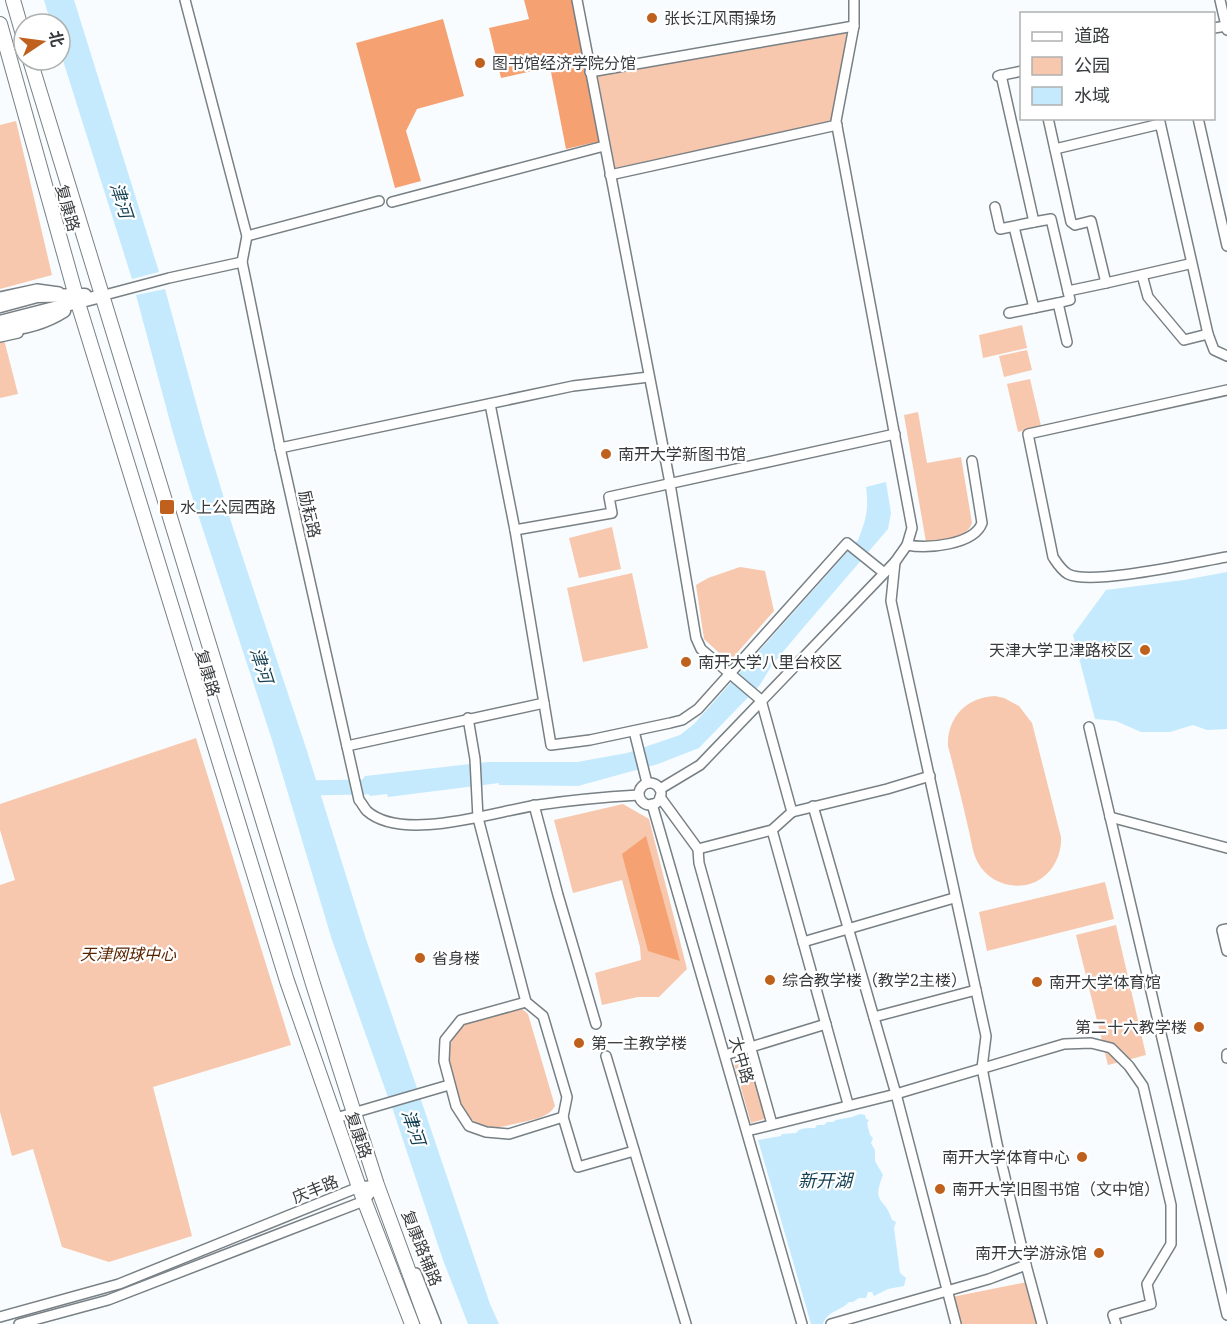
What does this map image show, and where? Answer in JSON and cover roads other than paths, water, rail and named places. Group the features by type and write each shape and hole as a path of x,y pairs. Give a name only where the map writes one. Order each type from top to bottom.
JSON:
{"highway":[{"name":"复康路","path":"0,24 77,299 287,981 364,1201 412,1324"},
{"name":"复康路","path":"34,72 354,1113 377,1185 428,1324"}],"main road":[{"path":"0,306 37,296 77,299"},
{"path":"0,313 101,296"},
{"path":"0,322 77,299"},
{"path":"0,330 48,320 77,299"}],"street":[{"path":"101,296 242,262 246,236 185,0"},
{"path":"577,0 670,484 696,638 701,649 761,700 792,812"},
{"path":"772,1124 699,863 698,849 660,793 656,784 647,783 641,787 639,795 643,802 652,804 660,793 700,765 895,562 907,545 912,528 837,125 854,26 854,0"},
{"path":"1223,3 1227,28"},
{"path":"590,72 854,26"},
{"path":"1020,71 998,76 1034,222"},
{"path":"1048,120 1071,222 1075,225 1091,222 1106,283"},
{"path":"1198,120 1227,246"},
{"path":"1055,148 1160,121 1208,334 1214,350 1227,356"},
{"path":"610,175 837,125"},
{"path":"392,202 604,146"},
{"path":"246,236 379,201"},
{"path":"995,207 1000,229 1069,214"},
{"path":"1009,313 1070,300 1051,219"},
{"path":"1014,227 1034,308"},
{"name":"励耘路","path":"242,262 280,448 357,794 367,811 384,821 399,824 416,826 478,818"},
{"path":"1068,291 1189,264"},
{"path":"1142,275 1148,297 1184,340 1208,334"},
{"path":"0,297 37,289 77,299 62,318 51,325 0,337"},
{"path":"1058,303 1067,342"},
{"path":"280,448 573,386 650,377"},
{"path":"1227,390 1028,434 1053,557 1058,565 1069,574 1077,577 1105,577 1227,557"},
{"path":"490,404 515,530 551,745 634,731 682,720 698,709 847,543 883,572"},
{"path":"515,530 612,513 609,497 894,434"},
{"path":"907,545 916,547 943,544 966,538 978,531 982,523 972,460"},
{"path":"895,562 891,602 986,1036 982,1068 997,1144 1042,1324"},
{"path":"347,746 544,703"},
{"path":"468,718 475,759 478,818 526,1002 543,1016 567,1096 563,1117 578,1167 634,1151"},
{"path":"1089,727 1227,1315"},
{"path":"634,731 647,783"},
{"path":"698,849 772,830 792,812 930,776"},
{"path":"478,818 570,800 639,795"},
{"name":"大中路","path":"652,804 802,1324"},
{"path":"534,806 596,1024"},
{"path":"813,806 896,1094 956,1324"},
{"path":"1110,817 1227,848"},
{"path":"772,830 848,1104"},
{"path":"803,942 954,898"},
{"path":"1227,929 1222,930 1227,951"},
{"path":"874,1017 976,990"},
{"path":"526,1002 461,1020 445,1040 444,1061 449,1085 456,1106 469,1126 486,1132 508,1134 563,1117"},
{"path":"725,1055 826,1024"},
{"path":"747,1131 848,1104 896,1094 1064,1044 1091,1043 1111,1048 1130,1066 1143,1086 1171,1205 1171,1245 1147,1284 1151,1304 1113,1315 1116,1324"},
{"path":"606,1056 686,1324"},
{"path":"336,1118 449,1085"},
{"name":"庆丰路","path":"6,1318 119,1284 359,1187 377,1185"},
{"name":"庆丰路","path":"19,1324 108,1300 364,1201 377,1185"},
{"name":"复康路辅路","path":"377,1185 396,1220 436,1324"},
{"path":"831,1324 989,1279 1026,1265"}],"water":[{"name":"津河","path":"44,0 74,0 159,272 132,279 67,72 72,72 72,12 48,12"},
{"name":"津河","path":"165,289 233,528 365,936 418,1091 389,1100 332,940 272,740 173,433 136,295"},
{"path":"886,482 891,513 888,529 772,665 760,685 699,748 658,764 578,786 499,785 499,783 388,797 387,794 370,796 364,787 362,780 365,776 488,762 577,762 627,753 680,735 694,724 858,540 866,514 866,487"},
{"path":"1227,572 1227,729 1207,730 1193,725 1170,732 1141,732 1116,721 1095,719 1073,635 1106,590"},
{"name":"津河","path":"420,1097 490,1304 499,1324 468,1324 443,1260 391,1104"},
{"name":"新开湖","path":"860,1114 865,1115 869,1120 867,1123 873,1138 871,1143 875,1150 875,1161 883,1175 878,1191 879,1196 892,1220 896,1222 894,1228 900,1273 906,1278 904,1286 888,1289 874,1296 872,1292 868,1292 866,1298 849,1302 831,1313 823,1324 811,1324 758,1140 796,1133 801,1129 815,1128 817,1125"}],"waterway":[{"path":"304,788 382,785"}],"place":[{"name":"张长江风雨操场","path":"652,18"},
{"name":"图书馆经济学院分馆","path":"480,63"},
{"name":"南开大学新图书馆","path":"606,454"},
{"name":"水上公园西路","path":"167,507"},
{"name":"天津大学卫津路校区","path":"1145,650"},
{"name":"南开大学八里台校区","path":"686,662"},
{"name":"省身楼","path":"420,958"},
{"name":"综合教学楼（教学2主楼）","path":"770,980"},
{"name":"南开大学体育馆","path":"1037,982"},
{"name":"第二十六教学楼","path":"1199,1027"},
{"name":"第一主教学楼","path":"579,1043"},
{"name":"南开大学体育中心","path":"1082,1157"},
{"name":"南开大学旧图书馆（文中馆）","path":"940,1189"},
{"name":"南开大学游泳馆","path":"1099,1253"}],"park label":[{"name":"天津网球中心","path":"128,954"}]}
